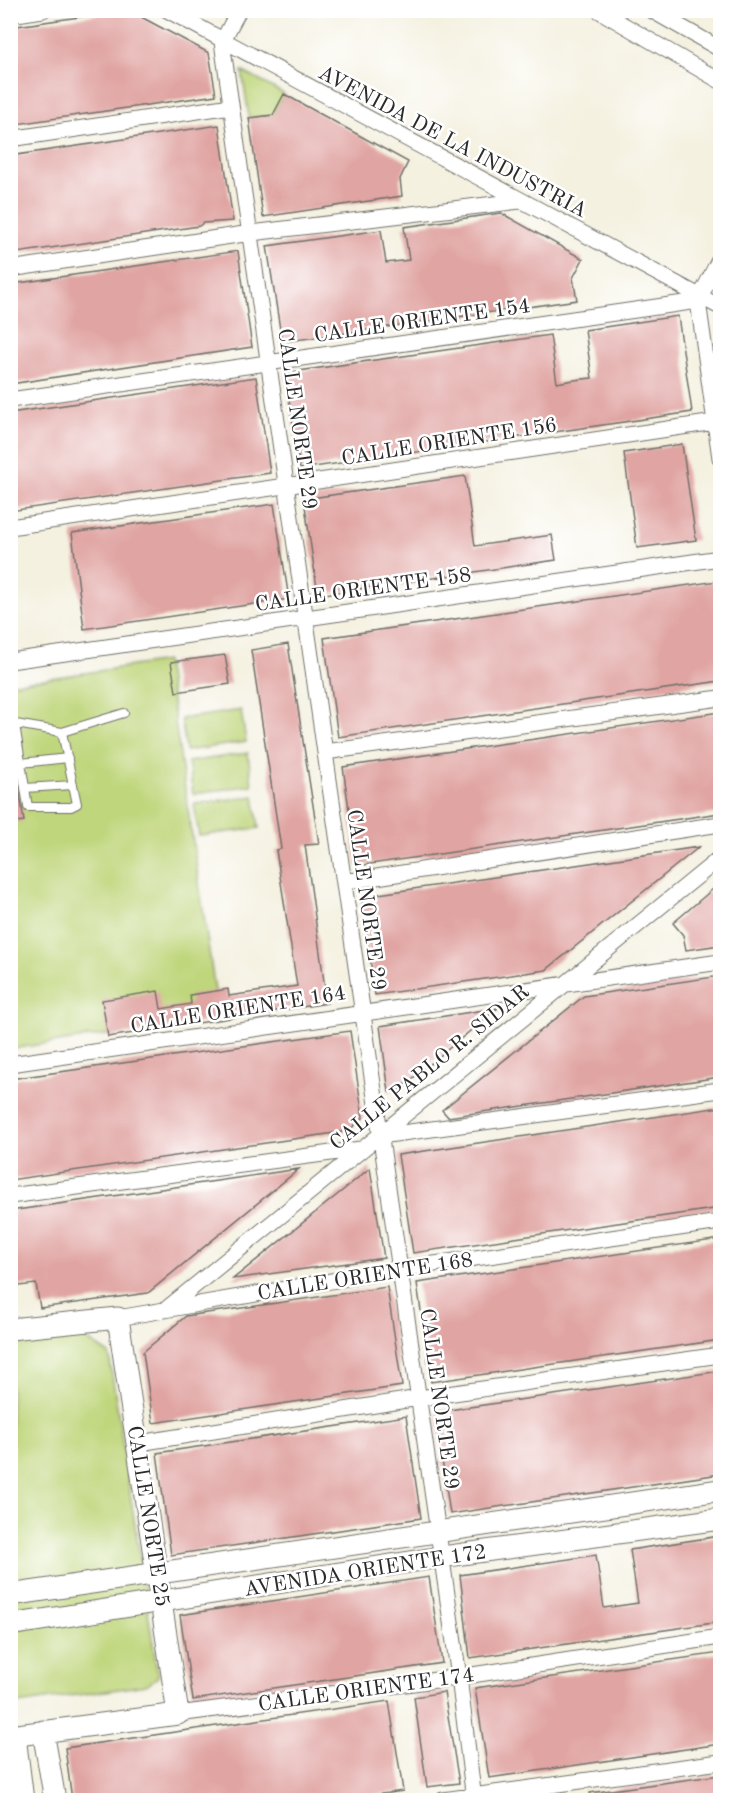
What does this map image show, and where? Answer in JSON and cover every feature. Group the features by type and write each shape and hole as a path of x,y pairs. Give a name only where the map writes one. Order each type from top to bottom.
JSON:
{"street":[{"path":"10,15 43,10"},
{"name":"AVENIDA DE LA INDUSTRIA","path":"167,10 222,42 699,298 720,307"},
{"path":"222,42 239,10"},
{"path":"598,10 623,17 720,81"},
{"path":"651,10 720,49"},
{"name":"CALLE NORTE 29","path":"222,42 419,1398 474,1798"},
{"path":"10,139 231,106"},
{"path":"10,269 251,233 520,201"},
{"path":"720,258 699,298 720,458"},
{"name":"CALLE ORIENTE 154","path":"10,400 699,298"},
{"name":"CALLE ORIENTE 156","path":"10,527 716,422"},
{"name":"CALLE ORIENTE 158","path":"10,661 720,558"},
{"path":"325,752 720,698"},
{"path":"344,882 720,824"},
{"name":"CALLE PABLO R. SIDAR","path":"165,1310 720,858"},
{"name":"CALLE ORIENTE 164","path":"10,1064 362,1011 720,962"},
{"path":"380,1136 720,1090"},
{"path":"10,1196 362,1148"},
{"name":"CALLE ORIENTE 168","path":"10,1329 118,1318 400,1269 720,1222"},
{"name":"CALLE NORTE 25","path":"118,1318 159,1572 178,1714"},
{"path":"139,1443 419,1398 720,1355"},
{"name":"AVENIDA ORIENTE 172","path":"10,1595 720,1490"},
{"name":"AVENIDA ORIENTE 172","path":"10,1625 441,1557 720,1519"},
{"name":"CALLE ORIENTE 174","path":"13,1736 459,1677 720,1637"},
{"path":"43,1731 55,1800"},
{"path":"13,1736 23,1800"},
{"path":"443,1800 474,1798 720,1762"}],"lane":[{"path":"62,732 77,804 71,807 28,807 13,724 62,732 124,713"},
{"path":"21,763 68,758"},
{"path":"25,788 73,785"}],"green space":[{"path":"242,71 284,94 273,115 249,118"},
{"path":"166,661 219,1018 11,1049 10,684"},
{"path":"241,710 246,742 186,751 181,719"},
{"path":"248,753 252,785 193,794 188,762"},
{"path":"254,796 259,828 199,836 194,804"},
{"path":"80,1335 109,1354 158,1677 146,1685 11,1705 11,1345"}],"building":[{"path":"128,10 209,53 216,95 10,125 10,27"},
{"path":"284,94 408,162 400,179 402,196 263,217 249,118 273,115"},
{"path":"219,125 233,221 203,223 199,226 10,254 10,156"},
{"path":"501,213 583,259 573,278 577,300 282,342 267,246 381,230 386,263 409,260 404,227"},
{"path":"238,251 252,347 10,384 12,284"},
{"path":"678,316 692,412 300,469 285,373 550,335 557,383 592,378 585,330"},
{"path":"256,377 270,473 10,511 10,413"},
{"path":"682,444 696,540 637,548 624,453"},
{"path":"465,476 475,546 552,535 556,560 318,595 304,499"},
{"path":"274,504 289,599 84,629 72,533"},
{"path":"717,581 720,608 720,681 338,737 324,638"},
{"path":"288,644 319,844 305,845 327,1003 108,1037 102,1000 158,991 161,1009 191,1004 190,995 228,989 229,996 297,986 276,850 281,849 251,650"},
{"path":"225,655 230,684 176,692 171,662"},
{"path":"720,712 720,813 357,866 343,767"},
{"path":"10,776 17,776 24,821 10,823"},
{"path":"699,847 546,970 375,995 362,899 365,896"},
{"path":"720,883 720,945 686,950 683,935 673,923"},
{"path":"720,976 720,1077 448,1117 442,1110 584,996"},
{"path":"498,1008 396,1092 389,1092 380,1026"},
{"path":"350,1031 363,1118 348,1131 10,1180 10,1079"},
{"path":"720,1107 720,1208 413,1253 398,1155"},
{"path":"370,1168 384,1258 233,1279 342,1191"},
{"path":"299,1169 148,1293 40,1308 36,1284 10,1287 10,1211"},
{"path":"720,1239 720,1340 431,1382 417,1283"},
{"path":"387,1287 402,1386 153,1423 143,1352 186,1316"},
{"path":"720,1371 720,1474 450,1514 435,1412"},
{"path":"406,1416 421,1518 171,1555 157,1453"},
{"path":"720,1536 720,1622 470,1658 460,1575 596,1555 604,1608 638,1603 630,1550"},
{"path":"429,1577 442,1663 193,1700 180,1615"},
{"path":"720,1653 720,1744 489,1778 475,1688"},
{"path":"444,1692 459,1783 427,1787 414,1697"},
{"path":"389,1701 403,1791 338,1800 72,1800 65,1748"},
{"path":"720,1775 720,1800 591,1800 590,1793"}]}
